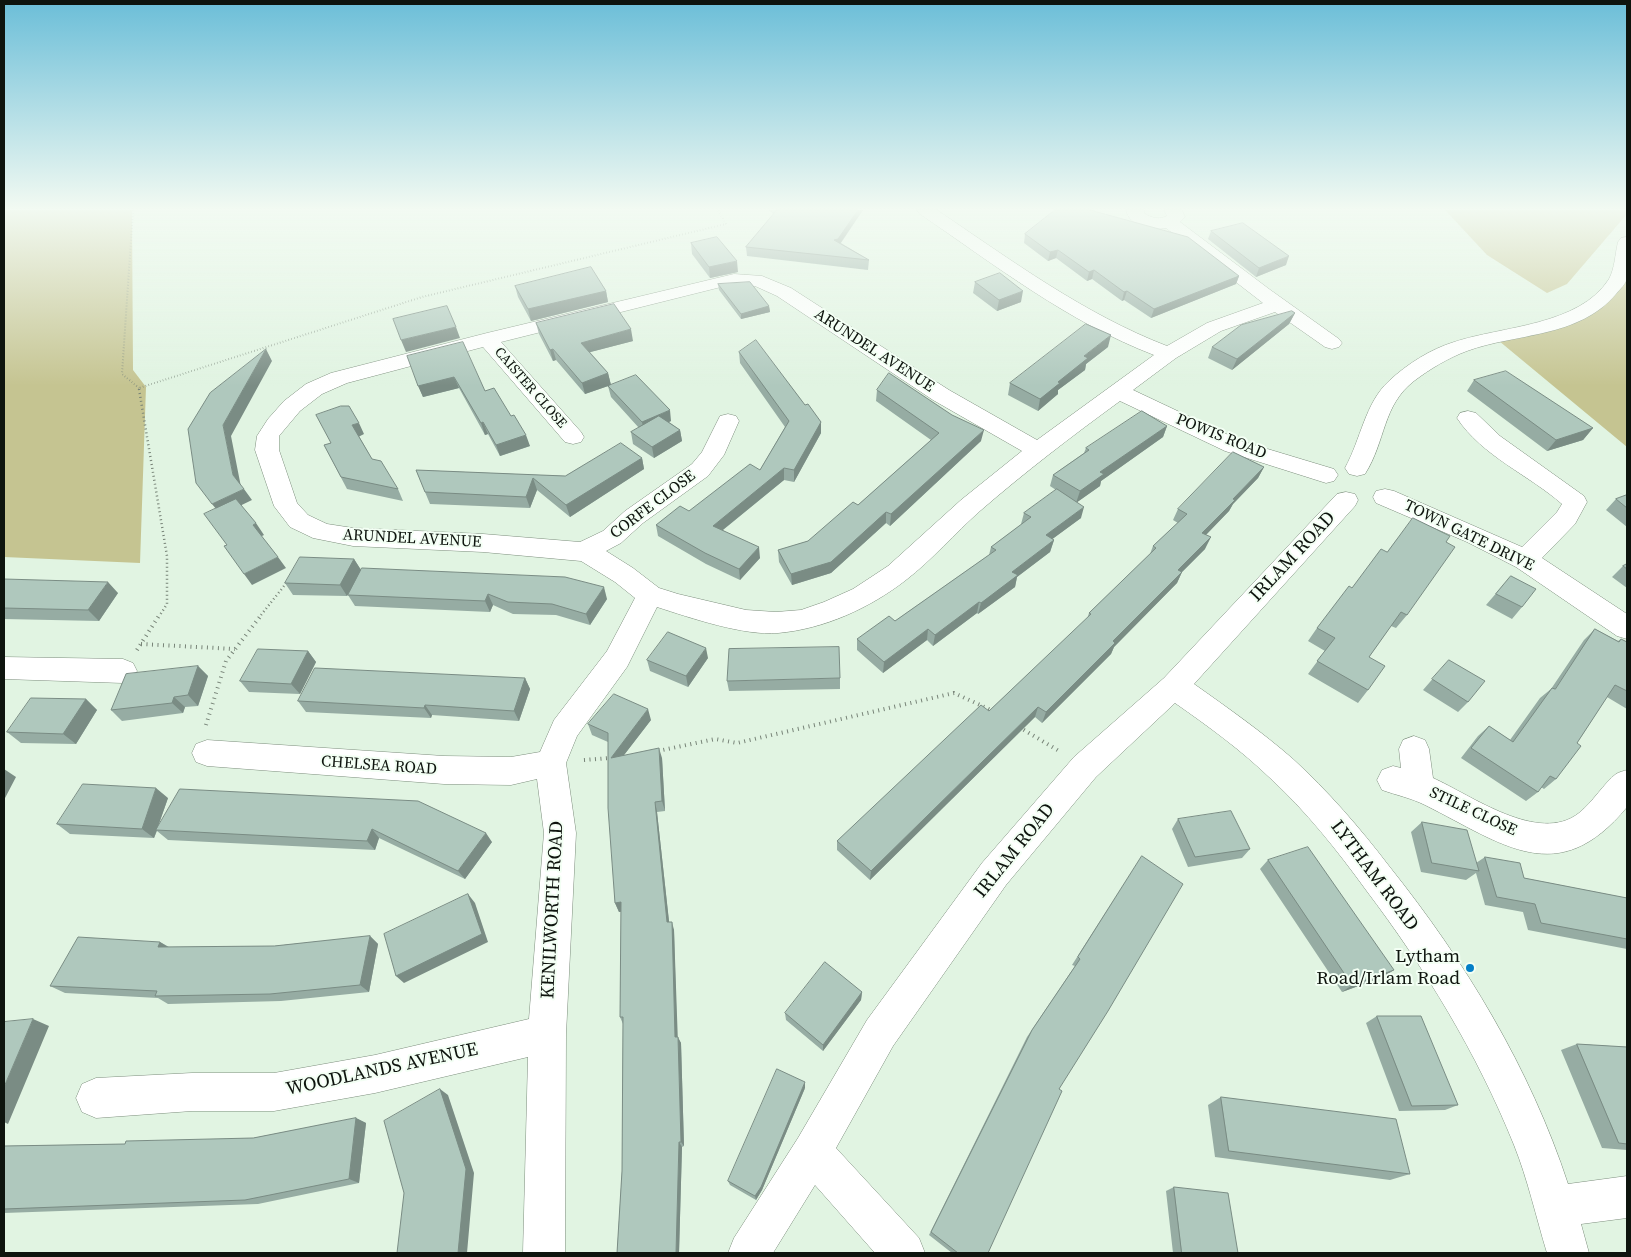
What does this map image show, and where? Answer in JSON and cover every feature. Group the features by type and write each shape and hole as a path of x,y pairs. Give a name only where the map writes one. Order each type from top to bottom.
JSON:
{"street":[{"path":"1012,269 1055,298 1128,338 1169,354"},
{"path":"1235,269 1278,304 1328,334"},
{"path":"1358,468 1369,444 1377,411 1391,391 1412,374 1444,353 1473,343 1546,326 1591,307 1604,297 1618,281 1621,269"},
{"name":"ARUNDEL AVENUE","path":"1038,450 941,395 784,292 753,278 725,280 339,378 314,389 292,406 268,436 267,450 286,506 300,521 322,532 353,537 483,543 583,552 603,561 650,594 707,612 746,621 776,623 801,620 834,609 862,596 897,574 970,506 1038,450 1169,354 1214,327 1278,304"},
{"name":"CAISTER CLOSE","path":"487,339 574,427"},
{"name":"POWIS ROAD","path":"1119,392 1233,446 1326,475"},
{"path":"1468,418 1485,436 1561,488 1575,502 1566,518 1525,560"},
{"name":"CORFE CLOSE","path":"583,552 612,537 634,517 700,470 731,432"},
{"path":"1349,466 1358,468 1374,475 1380,480 1384,486 1385,497 1373,504 1346,500 1331,491 1325,480 1326,475 1334,468 1349,466"},
{"name":"TOWN GATE DRIVE","path":"1385,497 1476,536 1525,560 1627,628"},
{"name":"IRLAM ROAD","path":"749,1253 812,1152 880,1033 994,874 1085,767 1174,686 1346,500"},
{"path":"551,763 566,729 617,660 650,594"},
{"path":"4,668 122,671"},
{"name":"LYTHAM ROAD","path":"1174,686 1235,730 1281,768 1328,815 1387,889 1449,979 1496,1064 1534,1146 1568,1253"},
{"name":"STILE CLOSE","path":"1414,748 1406,783 1513,833 1547,840 1574,835 1594,821 1627,784"},
{"name":"CHELSEA ROAD","path":"207,753 444,770 511,771 551,763"},
{"name":"KENILWORTH ROAD","path":"544,1253 547,1034 560,833 551,763"},
{"name":"WOODLANDS AVENUE","path":"96,1098 192,1092 274,1092 375,1074 547,1034"},
{"path":"812,1152 904,1253"},
{"path":"1554,1207 1627,1197"}],"path":[{"path":"128,269 122,374 139,388"},
{"path":"207,753 206,720 226,661 292,575"},
{"path":"140,644 235,650"},
{"path":"653,753 715,739 737,744 954,692 995,712"},
{"path":"1011,722 1085,767"},
{"path":"551,763 616,757"}],"shaded area":[{"path":"4,269 132,269 133,370 146,387 140,563 4,557"},
{"path":"1509,269 1580,269 1567,284 1547,293"},
{"path":"1627,276 1627,447 1493,336 1596,308"}],"building":[{"path":"584,269 592,269 606,291 528,309 515,286"},
{"path":"1084,269 1229,269 1239,276 1154,309 1127,291 1124,292 1094,270 1089,272"},
{"path":"1000,273 1023,291 999,300 975,282"},
{"path":"750,282 769,306 741,314 718,284"},
{"path":"614,304 631,329 581,343 608,373 582,383 553,349 550,350 536,323"},
{"path":"447,306 456,327 401,340 393,319"},
{"path":"1292,311 1295,313 1237,359 1212,347 1241,325"},
{"path":"1086,324 1111,335 1084,356 1088,358 1040,399 1010,383"},
{"path":"756,340 805,405 808,404 821,422 794,470 784,468 713,526 759,547 739,569 705,553 656,525 680,506 689,511 750,464 760,470 789,421 739,352"},
{"path":"463,342 485,391 494,388 511,416 514,415 526,435 496,445 454,377 418,386 407,356"},
{"path":"266,349 223,425 233,475 244,489 212,504 196,483 188,429 210,393"},
{"path":"1506,371 1593,428 1556,440 1474,380"},
{"path":"889,373 952,415 984,430 891,514 886,512 831,562 791,574 778,550 808,541 853,502 858,505 939,433 877,390"},
{"path":"636,375 670,410 642,422 608,386"},
{"path":"341,406 349,406 359,423 352,425 372,459 381,461 398,489 341,477 324,445 331,443 316,415"},
{"path":"1142,411 1167,426 1100,472 1104,474 1080,491 1053,475 1089,450 1086,448"},
{"path":"659,416 680,430 652,447 631,432"},
{"path":"621,443 642,458 566,505 533,478 526,497 425,492 416,470 565,476"},
{"path":"1233,452 1264,467 1202,533 1211,537 1178,570 1182,572 1046,712 1038,707 871,871 837,841 981,705 989,711 1091,614 1089,613 1156,548 1153,546 1187,514 1178,509"},
{"path":"1057,489 1084,507 1046,535 1054,540 1012,572 1018,575 981,603 979,602 935,635 928,629 884,662 857,639 889,616 895,621 996,550 991,547 1031,517 1024,513"},
{"path":"1627,495 1627,508 1616,499"},
{"path":"236,499 256,523 253,525 278,557 244,574 224,546 227,545 204,514"},
{"path":"1413,518 1450,536 1446,542 1455,547 1407,615 1401,612 1369,657 1385,666 1368,690 1317,661 1335,638 1317,628 1349,586 1352,588 1381,549 1387,552"},
{"path":"300,557 354,559 340,585 285,583"},
{"path":"362,568 565,577 604,587 586,614 552,604 508,602 488,594 485,601 348,595"},
{"path":"1511,576 1536,589 1522,607 1496,594"},
{"path":"4,579 108,582 88,610 4,608"},
{"path":"1595,629 1619,642 1621,639 1627,642 1627,691 1615,685 1577,743 1581,746 1556,779 1550,776 1538,792 1471,748 1489,726 1513,742 1552,688 1555,689"},
{"path":"668,632 706,648 686,676 647,660"},
{"path":"839,647 840,678 727,681 729,649"},
{"path":"258,649 308,651 291,684 240,681"},
{"path":"1449,660 1485,681 1468,702 1432,679"},
{"path":"198,666 188,695 174,697 172,703 111,710 126,674"},
{"path":"315,668 525,678 514,711 425,705 424,708 298,701"},
{"path":"614,694 648,709 611,758 659,748 662,801 655,802 667,922 672,922 675,1037 678,1037 681,1142 679,1142 676,1253 617,1253 622,1171 623,1017 620,1017 621,902 615,903 608,808 608,733 588,724"},
{"path":"31,698 86,699 63,734 7,732"},
{"path":"83,784 156,788 142,829 57,824"},
{"path":"180,789 418,801 486,833 458,871 372,829 367,841 156,830"},
{"path":"1231,811 1250,849 1195,857 1178,819"},
{"path":"1422,822 1467,830 1479,871 1432,863"},
{"path":"1308,847 1394,970 1352,985 1268,860"},
{"path":"1142,856 1183,884 1108,1011 1059,1089 1062,1091 988,1253 958,1253 931,1232 1032,1030 1080,959 1078,957"},
{"path":"1485,857 1520,863 1524,878 1627,898 1627,939 1541,923 1535,904 1497,897"},
{"path":"468,894 482,934 396,976 384,934"},
{"path":"370,936 360,985 270,994 155,996 157,991 50,986 78,937 160,942 158,947 274,946"},
{"path":"825,962 862,992 823,1045 785,1013"},
{"path":"1377,1016 1421,1016 1458,1105 1412,1106"},
{"path":"33,1019 4,1087 4,1022"},
{"path":"1577,1044 1627,1047 1627,1144 1619,1143"},
{"path":"777,1069 805,1082 761,1187 755,1196 728,1181"},
{"path":"440,1089 466,1169 458,1253 397,1253 404,1193 384,1121"},
{"path":"1221,1097 1396,1119 1410,1174 1229,1151"},
{"path":"356,1118 349,1179 245,1200 4,1209 4,1146 125,1144 126,1141 253,1138"},
{"path":"1174,1187 1228,1193 1238,1253 1182,1253"}],"place":[{"name":"Lytham Road/Irlam Road","path":"1470,968"}]}
